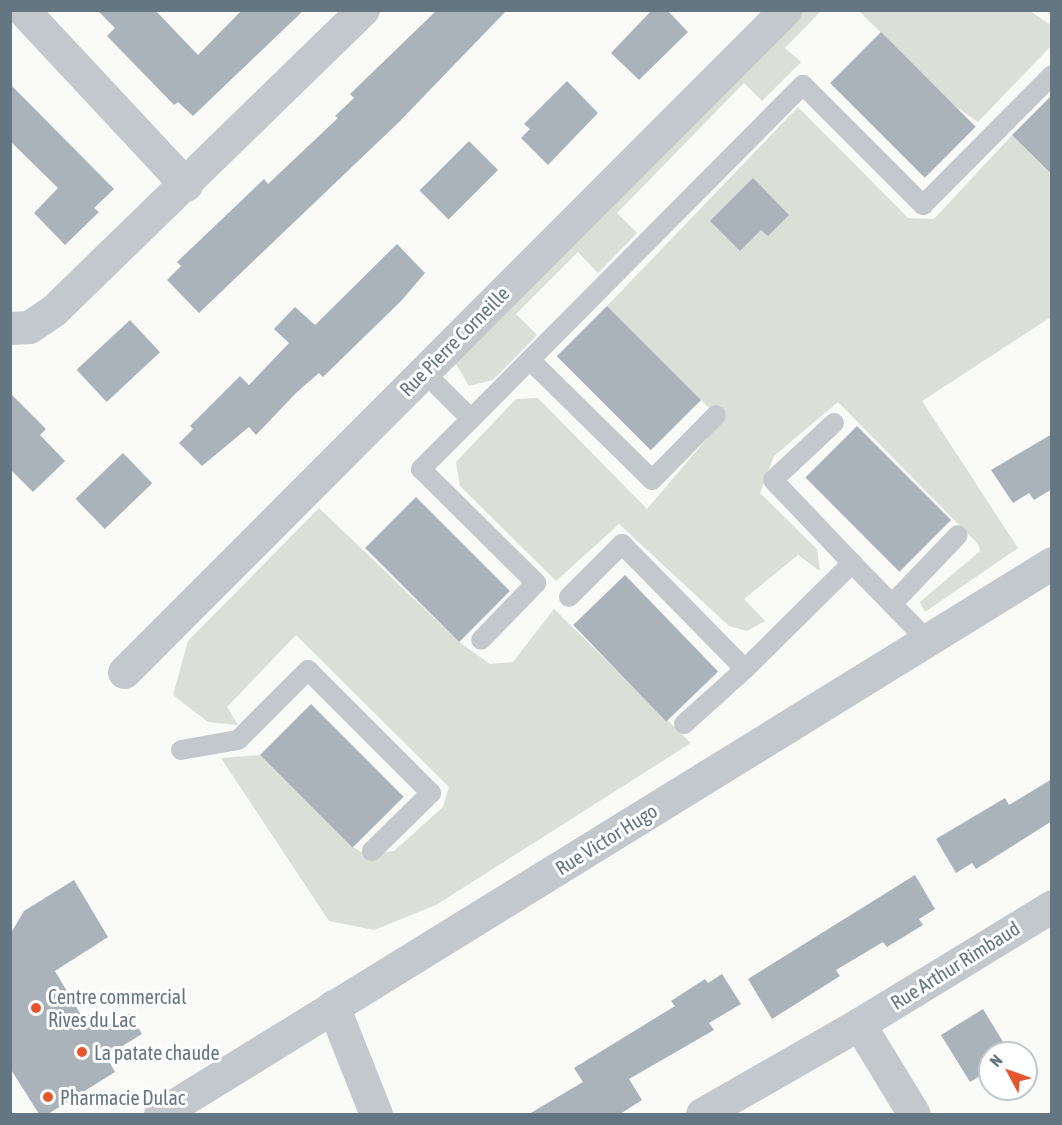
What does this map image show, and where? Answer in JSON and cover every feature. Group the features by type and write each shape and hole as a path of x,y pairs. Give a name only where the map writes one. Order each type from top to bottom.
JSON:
{"street":[{"path":"23,10 186,185"},
{"path":"10,328 29,327 54,310 186,185 363,10"},
{"name":"Rue Pierre Corneille","path":"124,672 784,10"},
{"name":"Rue Victor Hugo","path":"160,1114 1052,563"},
{"name":"Rue Arthur Rimbaud","path":"702,1114 859,1024 1052,906"},
{"path":"333,1006 376,1114"},
{"path":"859,1024 914,1114"}],"lane":[{"path":"481,640 536,583 421,469 802,85 923,205 1052,75"},
{"path":"530,360 652,480 716,416"},
{"path":"424,372 471,419"},
{"path":"834,423 773,480 927,640"},
{"path":"892,604 958,535"},
{"path":"569,597 622,544 744,669"},
{"path":"684,724 744,669 852,563"},
{"path":"181,750 238,740 308,670 430,793 372,851"}],"shaded area":[{"path":"803,11 821,11 785,48 801,62 762,101 744,83 617,213 637,233 598,273 578,252 516,314 537,335 493,380 469,386 455,362"},
{"path":"859,11 1030,11 1051,25 1051,46 978,122 955,106"},
{"path":"798,107 908,218 934,219 1012,135 1051,175 1051,317 922,401 1018,548 925,612 920,602 980,551 978,544 838,402 774,456 760,493 817,549 820,571 798,555 744,599 765,621 747,631 729,626 619,524 556,581 460,486 456,462 516,399 538,398 647,509 722,421 607,306"},
{"path":"319,508 459,642 490,664 513,662 554,609 691,743 436,905 374,930 329,921 221,758 260,755 353,847 365,854 394,851 443,807 449,787 296,635 227,707 238,725 208,722 173,695 188,641"}],"building":[{"path":"97,10 155,10 198,55 242,10 304,10 193,116 178,102 174,105 107,36 115,28"},
{"path":"437,10 507,10 399,122 199,313 167,280 181,266 177,262 264,179 268,184 338,118 335,116 354,98 350,94"},
{"path":"652,10 667,10 688,32 639,80 611,53"},
{"path":"881,32 976,127 925,178 830,83"},
{"path":"567,81 598,113 548,165 521,138 530,129 524,124"},
{"path":"10,84 114,189 94,208 99,212 65,245 34,213 58,188 10,141"},
{"path":"1052,95 1052,175 1012,135"},
{"path":"469,141 498,170 448,219 420,190"},
{"path":"753,178 789,215 768,236 761,230 740,251 710,221"},
{"path":"397,244 425,273 401,301 323,377 319,373 297,392 256,435 249,427 202,466 179,443 193,429 190,426 240,376 249,385 289,343 274,329 295,307 315,325"},
{"path":"607,306 701,400 651,450 557,356"},
{"path":"130,320 160,352 107,402 77,370"},
{"path":"10,393 46,429 40,435 65,461 33,492 10,469"},
{"path":"857,426 951,520 899,572 805,478"},
{"path":"1052,434 1052,489 1034,500 1029,493 1013,503 991,470"},
{"path":"123,453 152,483 105,529 76,499"},
{"path":"416,497 510,591 459,642 365,548"},
{"path":"625,575 718,671 666,721 573,625"},
{"path":"311,704 404,797 353,848 260,755"},
{"path":"1052,779 1052,821 976,869 972,863 956,873 936,839 1005,798 1009,805"},
{"path":"915,875 935,909 919,919 923,925 887,947 883,942 836,970 840,976 772,1019 748,979"},
{"name":"Centre commercial Rives du Lac","path":"74,880 108,937 55,971 81,1015 130,1014 142,1034 106,1056 115,1072 48,1114 39,1114 10,1068 11,933 24,911"},
{"path":"722,974 741,1004 709,1023 714,1030 629,1079 642,1100 620,1114 529,1114 583,1082 574,1068 675,1006 671,1001 705,979 708,983"},
{"path":"983,1009 1003,1041 978,1041 978,1077 970,1082 941,1035"}],"place":[{"name":"Centre commercial Rives du Lac","path":"36,1008"},
{"name":"La patate chaude","path":"82,1052"},
{"name":"Pharmacie Dulac","path":"48,1097"}]}
